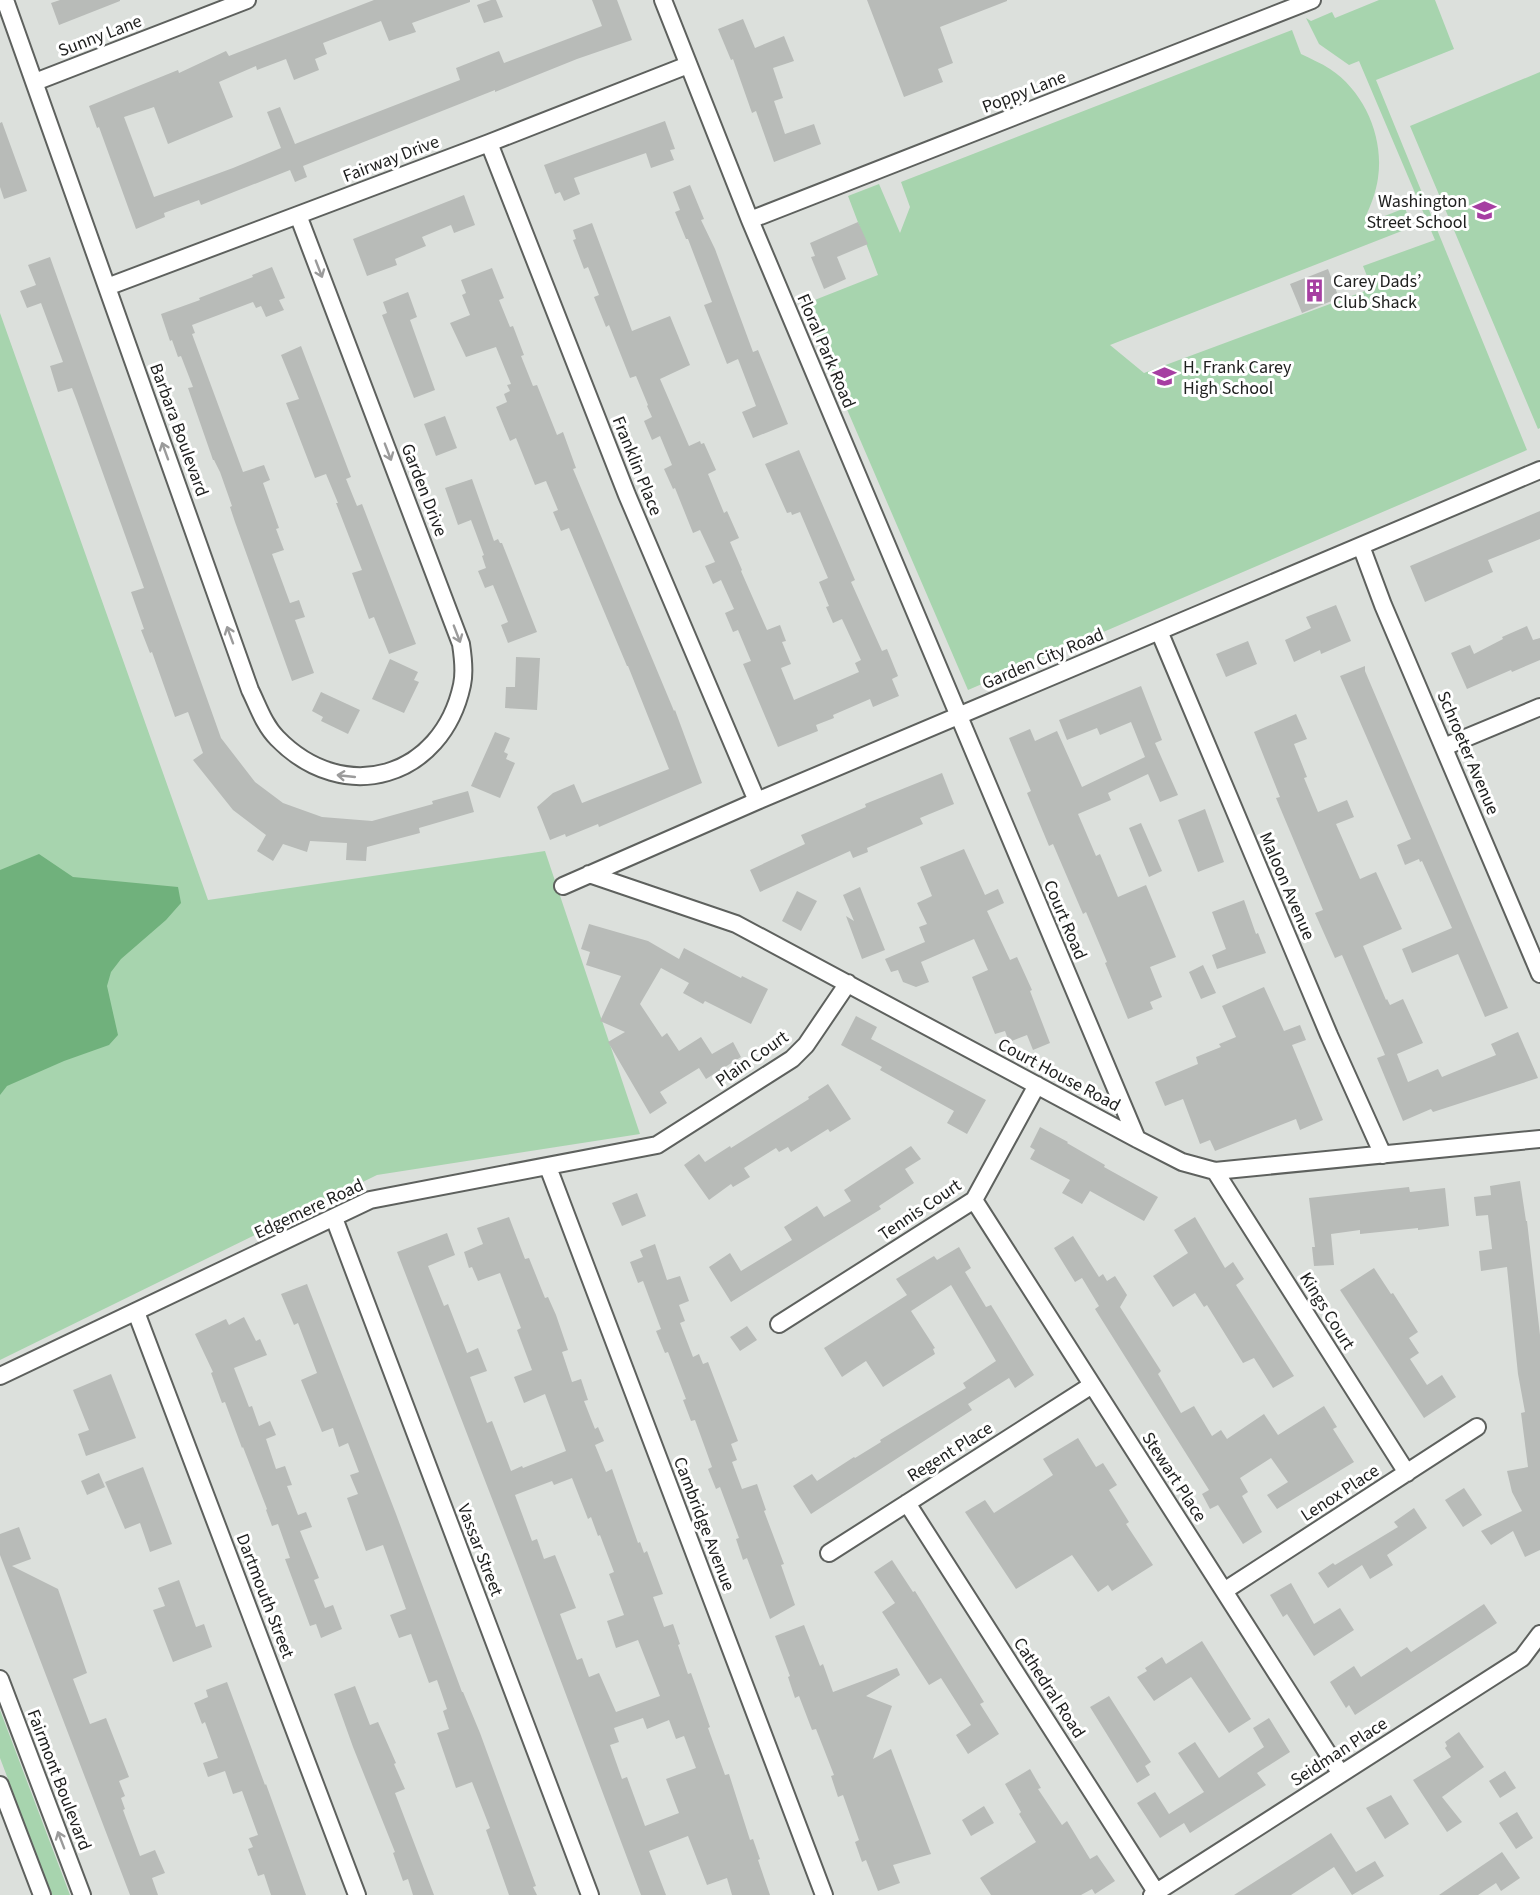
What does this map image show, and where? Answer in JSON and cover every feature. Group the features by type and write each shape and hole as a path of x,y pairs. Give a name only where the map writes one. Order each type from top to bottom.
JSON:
{"street":[{"name":"Barbara Boulevard","path":"5,0 250,690 265,723 275,737 296,755 311,765 335,775 368,776 403,767"},
{"name":"Sunny Lane","path":"35,82 247,0"},
{"name":"Floral Park Road","path":"663,0 750,220 958,716"},
{"name":"Poppy Lane","path":"750,220 1312,0"},
{"name":"Fairway Drive","path":"107,287 489,143 688,65"},
{"name":"Franklin Place","path":"489,143 627,495 757,801"},
{"name":"Garden Drive","path":"298,215 461,644 464,663 463,684 451,720 432,746 403,767"},
{"name":"Garden City Road","path":"563,886 757,801 1540,470"},
{"name":"Schroeter Avenue","path":"1361,546 1383,605 1540,974"},
{"name":"Maloon Avenue","path":"1159,631 1324,1024 1383,1155"},
{"path":"1444,747 1540,707"},
{"name":"Court Road","path":"958,716 1137,1139"},
{"name":"Court House Road","path":"589,874 736,924 1182,1162 1215,1171 1540,1139"},
{"name":"Plain Court","path":"657,1145 792,1059 806,1045 848,983"},
{"name":"Tennis Court","path":"779,1324 974,1200 1037,1085"},
{"name":"Edgemere Road","path":"0,1376 370,1200 657,1145"},
{"name":"Cambridge Avenue","path":"548,1167 824,1895"},
{"name":"Kings Court","path":"1215,1171 1407,1473"},
{"name":"Stewart Place","path":"974,1200 1341,1774"},
{"name":"Vassar Street","path":"334,1218 590,1895"},
{"name":"Dartmouth Street","path":"136,1311 357,1895"},
{"name":"Regent Place","path":"829,1553 1092,1385"},
{"name":"Lenox Place","path":"1224,1592 1477,1427"},
{"name":"Cathedral Road","path":"907,1503 1156,1894"},
{"name":"Seidman Place","path":"1156,1894 1522,1658 1540,1634"},
{"name":"Fairmont Boulevard","path":"0,1679 82,1895"},
{"path":"0,1785 42,1895"}],"shaded area":[{"name":"H. Frank Carey High School","path":"1379,0 1435,0 1454,49 1376,80 1527,450 968,690 802,305 878,275 848,196 879,184 900,233 910,207 901,182 1292,30 1301,54 1327,67 1353,90 1362,103 1375,132 1378,147 1378,178 1365,218 1367,223 1405,208 1412,227 1110,345 1144,373 1365,291 1369,281 1363,266 1435,240 1359,61 1349,65 1319,44 1306,18 1311,21 1332,12 1335,18"},
{"path":"1540,72 1540,428 1538,429 1410,126"},
{"path":"0,313 208,900 545,851 640,1134 377,1175 0,1360"},
{"path":"39,854 73,877 178,887 181,903 166,920 121,959 111,972 107,986 118,1035 109,1045 64,1061 7,1086 0,1095 0,870"},
{"path":"0,1710 70,1895 52,1895 0,1758"}],"building":[{"path":"60,0 120,1 59,25 51,3"},
{"path":"374,0 470,0 470,2 412,23 416,32 389,41 381,21 323,43 327,54 315,59 319,70 294,80 286,59 257,70 256,66 219,82 233,117 168,144 154,107 124,117 154,197 281,148 267,112 280,107 295,144 460,80 456,68 499,51 504,63 602,26 592,0 617,0 632,40 495,92 495,90 303,166 307,177 295,182 290,170 201,205 199,200 164,213 165,217 136,229 99,127 97,128 89,106 178,70 179,73 226,51 229,56"},
{"path":"496,0 503,17 484,23 477,5"},
{"path":"867,0 1007,1 940,27 953,63 938,69 943,82 904,97"},
{"path":"743,19 755,48 784,36 794,61 773,68 783,98 774,101 785,134 814,124 821,144 774,162 756,111 752,113 733,59 731,60 718,29"},
{"path":"665,121 675,149 670,150 674,160 651,168 646,153 574,178 580,194 564,201 560,192 555,194 544,165"},
{"path":"2,122 27,191 4,199 0,187 0,123"},
{"path":"690,185 704,219 701,220 715,249 753,352 758,350 788,424 753,438 742,412 756,406 738,359 727,364 704,305 712,302 675,212 680,210 673,192"},
{"path":"464,195 475,225 454,233 451,225 422,237 426,246 395,259 397,265 367,276 353,239"},
{"path":"858,222 868,244 837,257 846,279 824,289 811,257 815,256 810,243"},
{"path":"592,223 632,331 670,316 690,365 660,379 689,446 700,441 701,444 704,443 716,470 708,474 724,513 727,511 739,538 730,542 741,571 767,630 780,625 786,641 782,642 791,664 781,668 794,700 859,672 855,663 861,660 842,619 833,623 826,607 829,606 819,582 828,578 800,512 792,515 791,512 787,513 765,464 799,450 855,580 851,582 882,651 887,649 898,676 892,679 899,696 873,707 870,699 816,725 818,731 778,747 743,664 751,661 738,630 733,632 725,613 734,609 721,580 713,584 705,566 715,562 700,530 693,533 675,488 673,489 664,469 672,465 660,436 652,440 644,421 652,417 648,405 636,376 630,378 609,325 606,327 594,297 599,295 588,267 584,269 573,240 576,239 573,230"},
{"path":"50,257 221,738 255,782 283,803 322,817 372,821 433,804 432,801 468,791 474,812 419,828 420,833 367,847 366,861 346,860 347,843 310,841 307,852 283,844 273,861 257,851 266,835 233,810 193,760 203,753 188,712 175,717 152,652 150,653 141,630 144,629 131,592 144,588 77,401 72,388 58,392 50,366 63,362 41,303 27,308 20,291 36,285 28,265"},
{"path":"272,267 285,298 279,300 284,310 266,317 261,306 256,308 253,302 192,325 195,333 192,334 243,472 264,465 270,480 263,483 279,528 276,529 284,550 272,554 290,603 299,600 305,617 295,620 314,673 292,681 235,522 220,472 213,460 188,388 193,387 181,356 178,357 172,340 170,341 161,314 200,300 199,298"},
{"path":"492,268 504,298 499,300 510,327 513,326 524,355 521,356 533,386 537,385 557,435 563,432 576,468 573,469 675,710 702,783 599,827 598,824 566,837 565,834 550,840 537,807 553,793 574,784 582,803 669,769 569,528 561,531 553,512 558,510 546,481 535,485 516,438 510,441 496,407 507,402 504,394 510,391 507,385 511,384 496,347 466,357 450,323 470,315 462,295 466,293 461,280"},
{"name":"Carey Dads’ Club Shack","path":"1328,269 1339,298 1302,313 1290,284"},
{"path":"408,292 417,317 410,320 435,390 414,398 382,315 387,313 383,302"},
{"path":"301,346 351,477 346,479 357,506 362,504 416,644 389,654 374,617 369,619 352,573 362,570 336,503 338,503 326,474 315,478 286,403 299,399 281,355"},
{"path":"445,416 457,448 436,456 424,424"},
{"path":"472,479 494,541 498,539 502,543 537,632 508,643 501,625 508,622 493,585 485,588 478,571 486,568 482,556 484,555 471,520 458,525 445,488"},
{"path":"1540,511 1540,539 1488,560 1493,572 1425,602 1410,566"},
{"path":"1336,605 1351,641 1321,654 1320,650 1294,662 1285,640 1311,628 1306,617"},
{"path":"1527,626 1533,640 1540,638 1540,660 1467,689 1451,653 1470,645 1474,654 1503,639 1502,637"},
{"path":"1248,641 1257,664 1226,677 1216,654"},
{"path":"516,657 540,658 537,710 505,708 506,687 515,687"},
{"path":"390,659 418,672 414,680 419,682 404,713 372,699"},
{"path":"1365,666 1365,671 1508,1008 1485,1017 1458,954 1412,973 1402,949 1452,928 1422,861 1420,862 1419,859 1405,865 1397,845 1411,839 1340,676"},
{"path":"1141,686 1162,740 1155,743 1178,795 1160,802 1148,774 1108,793 1111,800 1078,814 1096,856 1100,854 1118,897 1146,885 1176,957 1150,967 1162,997 1150,1002 1153,1009 1128,1019 1086,912 1083,914 1053,844 1049,846 1027,793 1031,791 1009,738 1030,729 1035,741 1057,731 1082,787 1145,757 1131,722 1100,735 1097,728 1067,740 1059,720"},
{"path":"321,692 360,710 348,734 321,721 323,717 312,711"},
{"path":"1296,714 1307,739 1294,744 1307,777 1304,778 1318,812 1347,800 1354,817 1336,824 1360,879 1376,872 1402,929 1363,946 1386,1000 1390,1005 1403,999 1423,1043 1397,1054 1408,1082 1438,1069 1442,1077 1496,1055 1491,1044 1518,1032 1538,1078 1433,1112 1431,1109 1403,1121 1377,1058 1385,1055 1342,955 1335,958 1315,913 1323,910 1276,798 1280,797 1254,732"},
{"path":"495,732 510,738 504,752 508,754 506,759 515,763 500,798 471,786"},
{"path":"942,773 954,804 920,818 923,824 867,848 868,852 853,858 850,851 760,892 750,870 805,844 801,835 866,807 865,804"},
{"path":"1205,809 1224,862 1198,872 1178,820"},
{"path":"1141,823 1162,871 1149,877 1129,828"},
{"path":"964,849 985,895 998,889 1004,903 987,911 1010,960 1017,957 1032,990 1030,991 1050,1043 1033,1050 1027,1035 1009,1042 1005,1031 995,1034 972,977 988,970 974,939 921,962 929,982 916,987 903,982 898,970 891,972 885,959 925,942 919,927 927,924 917,903 932,896 920,867"},
{"path":"860,887 885,950 862,959 846,916 854,921 843,895"},
{"path":"797,891 817,901 801,931 782,921"},
{"path":"1244,900 1256,934 1258,933 1266,953 1217,969 1212,955 1226,949 1212,912"},
{"path":"589,924 648,941 679,959 684,948 741,978 742,976 768,989 751,1024 705,1001 703,1004 683,993 689,983 661,968 640,1004 662,1037 667,1033 679,1051 701,1037 712,1054 733,1042 741,1057 706,1079 699,1068 660,1092 667,1103 650,1114 608,1042 625,1032 600,1021 621,976 586,965 590,952 581,949"},
{"path":"1203,965 1216,993 1201,999 1189,972"},
{"path":"1264,987 1284,1031 1300,1025 1306,1040 1292,1045 1323,1120 1300,1130 1296,1119 1215,1151 1210,1140 1200,1144 1183,1099 1165,1106 1155,1082 1198,1064 1196,1057 1221,1047 1219,1044 1236,1037 1222,1006"},
{"path":"856,1016 877,1027 871,1039 986,1100 967,1134 947,1123 954,1111 880,1070 882,1067 841,1045"},
{"path":"828,1084 851,1119 830,1132 828,1129 791,1152 788,1147 779,1152 776,1148 744,1168 750,1177 733,1187 731,1184 709,1200 684,1165 699,1154 705,1162 730,1146 731,1148 809,1099 808,1097"},
{"path":"1040,1127 1158,1197 1144,1221 1090,1191 1082,1204 1062,1193 1070,1180 1030,1159 1035,1150 1030,1147"},
{"path":"911,1146 921,1159 905,1169 914,1183 879,1206 881,1209 731,1302 709,1267 730,1253 741,1271 792,1240 784,1227 817,1206 824,1217 851,1201 844,1190"},
{"path":"1520,1181 1540,1335 1540,1550 1525,1557 1513,1531 1491,1545 1481,1531 1522,1511 1512,1492 1507,1471 1528,1467 1521,1413 1525,1412 1518,1374 1507,1267 1481,1271 1479,1251 1492,1249 1488,1215 1476,1216 1474,1197 1491,1195 1490,1186"},
{"path":"1409,1187 1410,1192 1445,1188 1449,1226 1360,1234 1360,1230 1331,1234 1334,1265 1314,1266 1312,1247 1315,1247 1309,1198"},
{"path":"637,1193 646,1216 622,1226 612,1203"},
{"path":"509,1217 525,1259 529,1258 545,1298 548,1297 556,1315 568,1350 562,1352 572,1382 581,1379 588,1400 584,1401 595,1429 598,1427 604,1441 595,1445 606,1472 612,1469 638,1543 640,1542 644,1553 647,1551 663,1594 653,1597 664,1627 673,1624 680,1644 678,1645 688,1674 691,1673 695,1684 725,1775 729,1774 750,1840 753,1839 770,1895 732,1895 727,1878 707,1885 688,1836 649,1851 666,1895 641,1895 397,1252 447,1233 455,1255 428,1266 444,1306 448,1304 467,1353 478,1348 487,1371 470,1377 487,1423 492,1421 511,1471 522,1466 523,1468 566,1451 545,1394 524,1403 514,1377 532,1370 517,1330 521,1328 500,1273 478,1281 472,1267 469,1268 464,1252 483,1244 477,1228","holes":["572,1478 588,1519 591,1517 598,1536 600,1535 614,1572 609,1574 624,1615 607,1621 616,1648 638,1640 660,1696 616,1712 599,1673 589,1677 582,1658 577,1660 560,1614 576,1608 555,1555 544,1559 537,1539 532,1541 515,1495 552,1481 554,1485","643,1718 647,1729 669,1720 676,1739 684,1736 696,1768 666,1779 679,1813 645,1826 627,1777 622,1779 610,1745 619,1742 614,1728"]},
{"path":"1195,1217 1225,1268 1233,1262 1244,1279 1236,1285 1294,1376 1273,1388 1254,1358 1243,1363 1207,1305 1204,1307 1195,1293 1173,1307 1153,1276 1188,1253 1174,1230"},
{"path":"1073,1236 1099,1277 1103,1274 1107,1281 1115,1276 1127,1295 1120,1307 1161,1371 1158,1374 1181,1413 1194,1406 1212,1436 1221,1430 1227,1439 1264,1414 1278,1435 1324,1406 1337,1427 1333,1429 1354,1462 1277,1509 1267,1495 1288,1482 1271,1458 1240,1478 1248,1492 1242,1496 1262,1532 1243,1544 1218,1505 1210,1509 1202,1494 1209,1490 1095,1309 1099,1306 1082,1278 1075,1282 1054,1248"},
{"path":"655,1244 667,1280 680,1276 689,1301 679,1305 685,1321 680,1323 693,1357 699,1354 703,1364 708,1362 738,1441 731,1444 737,1460 732,1462 742,1489 757,1484 766,1510 764,1511 784,1564 781,1565 795,1605 770,1619 747,1558 743,1560 736,1539 739,1538 720,1487 716,1489 708,1469 712,1467 695,1420 691,1421 683,1400 686,1399 668,1352 665,1353 656,1331 661,1329 643,1281 638,1283 630,1262 643,1257 640,1250"},
{"path":"959,1247 971,1268 965,1272 986,1307 991,1305 1034,1375 1015,1388 1009,1378 968,1404 972,1410 811,1514 793,1486 812,1474 817,1481 881,1442 880,1440 966,1388 963,1383 996,1361 951,1285 911,1311 935,1348 933,1349 935,1354 883,1387 866,1361 842,1377 824,1348 907,1295 896,1279 934,1256 937,1260"},
{"path":"1374,1268 1418,1332 1409,1338 1419,1353 1410,1359 1427,1385 1442,1375 1456,1397 1424,1418 1340,1290"},
{"path":"307,1284 462,1692 480,1733 536,1886 533,1887 537,1895 509,1895 486,1830 490,1828 472,1782 456,1788 437,1733 449,1729 443,1711 447,1709 437,1680 429,1683 411,1634 399,1638 390,1615 406,1609 383,1545 366,1551 347,1498 358,1494 350,1475 359,1472 348,1443 339,1447 333,1428 322,1432 301,1380 317,1373 298,1323 294,1325 281,1294"},
{"path":"244,1317 256,1341 260,1339 267,1355 234,1368 259,1426 270,1421 276,1435 266,1439 276,1469 285,1466 292,1485 287,1486 298,1515 306,1512 312,1527 300,1531 319,1578 314,1580 325,1608 333,1605 342,1629 321,1638 316,1624 310,1626 285,1559 290,1558 278,1524 272,1526 225,1402 222,1403 211,1373 213,1372 195,1334 226,1319 229,1325"},
{"path":"747,1326 757,1340 740,1351 730,1337"},
{"path":"111,1374 136,1438 86,1456 78,1434 89,1430 73,1390"},
{"path":"1078,1438 1096,1467 1103,1463 1117,1485 1109,1490 1129,1522 1126,1524 1153,1565 1112,1591 1108,1585 1098,1592 1072,1555 1016,1589 965,1512 985,1500 994,1513 1053,1475 1043,1459"},
{"path":"143,1467 172,1544 150,1552 140,1523 125,1529 105,1482"},
{"path":"99,1473 105,1487 87,1495 81,1481"},
{"path":"1464,1488 1482,1515 1463,1527 1445,1500"},
{"path":"1414,1508 1427,1528 1387,1555 1393,1565 1370,1579 1362,1565 1328,1588 1318,1573 1398,1527 1394,1522"},
{"path":"19,1527 31,1559 12,1566 58,1589 87,1673 73,1679 90,1724 106,1718 129,1777 119,1781 125,1796 121,1798 125,1809 123,1810 140,1856 155,1850 165,1873 152,1878 158,1895 130,1895 0,1555 0,1534"},
{"path":"892,1560 913,1592 915,1591 984,1702 980,1704 999,1734 968,1754 956,1735 971,1725 941,1678 929,1685 882,1612 895,1603 874,1572"},
{"path":"179,1580 196,1627 204,1624 212,1647 173,1662 153,1610 165,1606 158,1588"},
{"path":"1291,1583 1314,1624 1340,1608 1354,1630 1314,1656 1287,1614 1283,1617 1270,1595"},
{"path":"1484,1604 1497,1623 1355,1715 1349,1705 1346,1708 1330,1682 1354,1666 1361,1677 1407,1647 1411,1652"},
{"path":"804,1625 820,1666 823,1664 833,1692 897,1668 900,1675 866,1696 892,1706 873,1759 891,1749 931,1854 893,1865 900,1883 878,1891 866,1860 862,1862 855,1842 859,1840 843,1795 838,1797 831,1776 834,1775 816,1729 812,1730 799,1696 795,1698 788,1677 790,1676 775,1636"},
{"path":"1202,1641 1251,1719 1229,1733 1191,1677 1154,1701 1137,1677 1147,1671 1145,1668 1162,1657 1166,1664"},
{"path":"227,1682 306,1895 271,1895 264,1874 258,1876 248,1849 253,1847 249,1838 258,1835 242,1791 233,1794 225,1771 208,1777 203,1763 218,1758 205,1722 202,1724 194,1703 208,1697 206,1690"},
{"path":"355,1686 370,1725 378,1722 396,1763 394,1764 405,1789 395,1793 434,1895 413,1895 408,1879 403,1881 393,1853 395,1852 334,1694"},
{"path":"1109,1696 1151,1762 1145,1766 1150,1775 1137,1783 1090,1707"},
{"path":"1269,1718 1290,1752 1257,1773 1266,1785 1190,1833 1184,1823 1160,1838 1137,1803 1155,1792 1169,1814 1204,1792 1178,1753 1195,1742 1219,1778 1264,1747 1253,1728"},
{"path":"1459,1732 1484,1767 1442,1797 1462,1822 1447,1832 1413,1780 1451,1757 1445,1748 1447,1746 1445,1742"},
{"path":"1030,1769 1041,1788 1038,1789 1062,1825 1067,1821 1090,1859 1097,1855 1115,1881 1095,1894 1092,1889 1081,1895 991,1895 980,1878 1036,1842 1005,1784"},
{"path":"1505,1771 1516,1788 1500,1798 1489,1781"},
{"path":"1391,1795 1409,1824 1385,1839 1366,1808"},
{"path":"984,1806 994,1823 971,1836 962,1820"},
{"path":"1517,1812 1533,1838 1516,1849 1499,1823"},
{"path":"1331,1833 1356,1872 1375,1861 1384,1876 1352,1895 1334,1867 1291,1895 1234,1895"},
{"path":"1502,1852 1520,1878 1501,1891 1496,1883 1478,1895 1439,1895"}],"place":[{"name":"Washington Street School","path":"1485,211"},
{"name":"Carey Dads’ Club Shack","path":"1315,291"},
{"name":"H. Frank Carey High School","path":"1165,377"}]}
